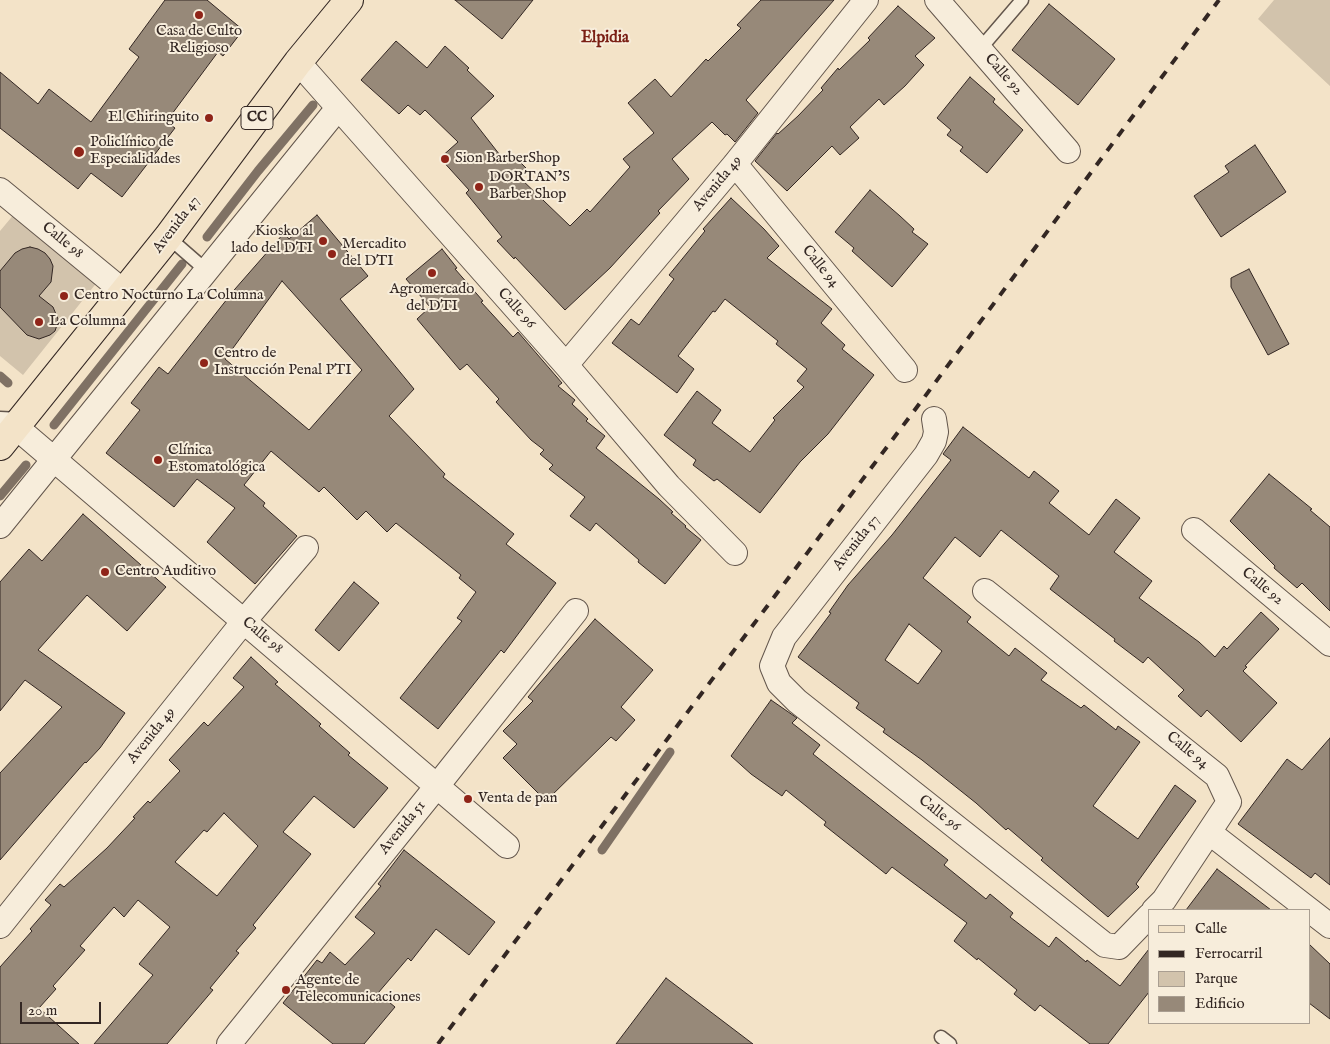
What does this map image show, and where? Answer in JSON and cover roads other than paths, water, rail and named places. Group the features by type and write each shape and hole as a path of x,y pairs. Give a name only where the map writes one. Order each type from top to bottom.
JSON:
{"main road":[{"name":"Avenida 47","path":"10,428 168,237 298,62 349,0"}],"street":[{"name":"Avenida 49","path":"566,365 736,164 866,0"},
{"name":"Calle 92","path":"937,0 1068,151"},
{"name":"Calle 96","path":"298,62 566,365 669,486 735,553"},
{"path":"0,526 338,108"},
{"name":"Calle 94","path":"736,164 905,370"},
{"name":"Calle 98","path":"0,190 124,292"},
{"name":"Avenida 57","path":"772,666 784,637 926,455 934,441 936,432 934,419"},
{"name":"Calle 98","path":"10,428 54,459 507,846"},
{"name":"Calle 92","path":"1194,530 1330,644"},
{"name":"Avenida 49","path":"0,926 244,621 306,548"},
{"name":"Calle 94","path":"986,591 1218,776 1229,802 1210,833"},
{"name":"Avenida 51","path":"229,1044 576,611"},
{"name":"Calle 96","path":"772,666 779,683 797,701 1105,945 1119,947 1148,917"},
{"path":"1155,909 1164,900 1210,833 1308,909"},
{"path":"1310,910 1330,926"}],"lane":[{"path":"980,49 1022,0"},
{"path":"168,237 207,271"}],"waterway":[{"path":"207,237 258,171 313,105"},
{"path":"54,425 182,264"},
{"path":"0,376 8,383"},
{"path":"0,496 26,465"},
{"path":"602,850 670,752"}],"railway":[{"path":"438,1044 923,399 1219,0"}],"place":[{"name":"Casa de Culto Religioso","path":"199,15"},
{"name":"El Chiringuito","path":"209,118"},
{"name":"Policlínico de Especialidades","path":"79,152"},
{"name":"Sion BarberShop","path":"445,159"},
{"name":"DORTAN’S Barber Shop","path":"479,187"},
{"name":"Kiosko al lado del DTI","path":"323,241"},
{"name":"Mercadito del DTI","path":"332,254"},
{"name":"Agromercado del DTI","path":"432,273"},
{"name":"Centro Nocturno La Columna","path":"64,296"},
{"name":"La Columna","path":"39,322"},
{"name":"Centro de Instrucción Penal PTI","path":"204,363"},
{"name":"Clínica Estomatológica","path":"158,460"},
{"name":"Centro Auditivo","path":"105,572"},
{"name":"Venta de pan","path":"468,799"},
{"name":"Agente de Telecomunicaciones","path":"286,990"}],"district":[{"name":"Elpidia","path":"605,39"}]}
